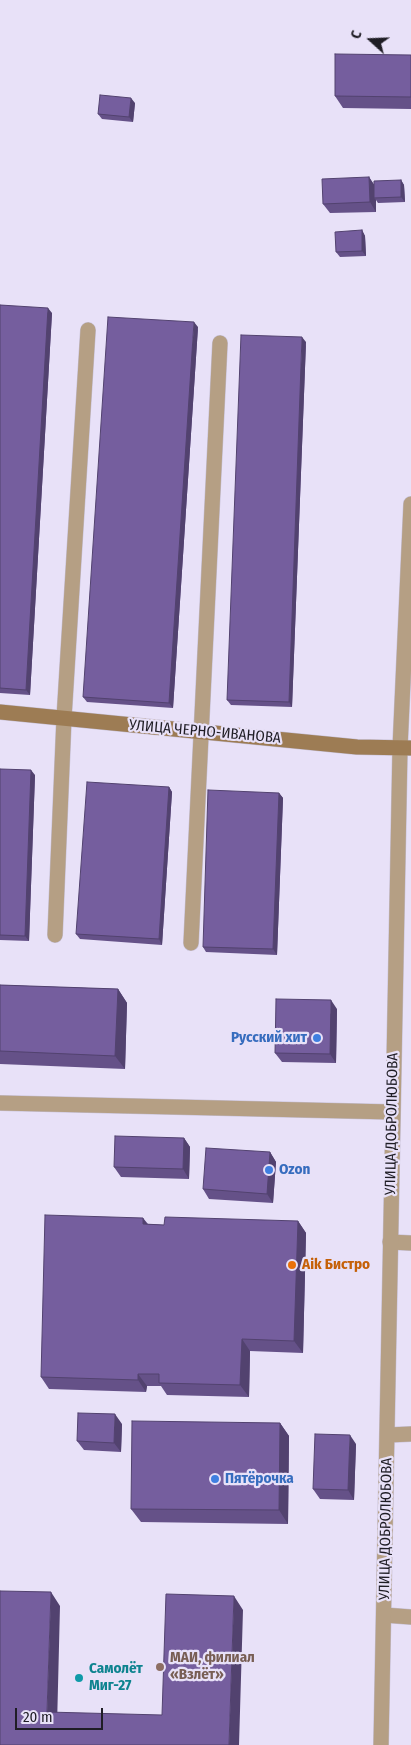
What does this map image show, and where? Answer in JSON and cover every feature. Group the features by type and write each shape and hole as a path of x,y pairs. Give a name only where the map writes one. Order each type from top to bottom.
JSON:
{"main road":[{"name":"УЛИЦА ЧЕРНО-ИВАНОВА","path":"0,712 357,747 405,748"}],"street":[{"path":"55,935 64,718 88,330"},
{"path":"191,943 220,343"},
{"name":"УЛИЦА ДОБРОЛЮБОВА","path":"381,1745 388,1435 392,1112 405,748 411,504"},
{"path":"0,1103 392,1112"},
{"path":"390,1242 411,1243"},
{"path":"388,1435 411,1434"},
{"path":"384,1615 411,1617"}],"building":[{"path":"335,54 411,55 411,97 335,96"},
{"path":"100,95 131,98 129,117 98,114"},
{"path":"369,177 370,202 323,204 322,179"},
{"path":"401,180 401,197 374,198 374,181"},
{"path":"362,230 362,251 336,252 335,232"},
{"path":"0,305 48,308 26,690 0,688"},
{"path":"108,317 194,322 169,703 83,697"},
{"path":"241,335 302,337 289,702 227,700"},
{"path":"0,769 31,770 25,936 0,935"},
{"path":"87,782 169,787 159,939 76,934"},
{"path":"208,790 279,793 273,949 203,947"},
{"path":"0,985 118,989 115,1056 0,1051"},
{"path":"276,999 331,1000 330,1054 275,1053"},
{"path":"115,1136 184,1138 183,1169 114,1167"},
{"path":"206,1148 270,1152 267,1194 203,1189"},
{"path":"45,1215 143,1218 143,1224 164,1225 165,1217 298,1221 294,1341 242,1339 240,1385 159,1383 159,1374 138,1374 138,1380 41,1377"},
{"path":"78,1413 115,1414 114,1443 77,1441"},
{"name":"Пятёрочка","path":"132,1421 280,1423 279,1510 131,1509"},
{"path":"315,1434 350,1435 348,1490 313,1489"},
{"path":"0,1591 51,1592 47,1712 162,1715 166,1594 234,1596 229,1745 0,1745"}],"place":[{"name":"Русский хит","path":"317,1038"},
{"name":"Ozon","path":"269,1170"},
{"name":"Aik Бистро","path":"292,1265"},
{"name":"Пятёрочка","path":"215,1479"},
{"name":"МАИ, филиал «Взлёт»","path":"160,1667"},
{"name":"Самолёт Миг-27","path":"79,1678"}]}
